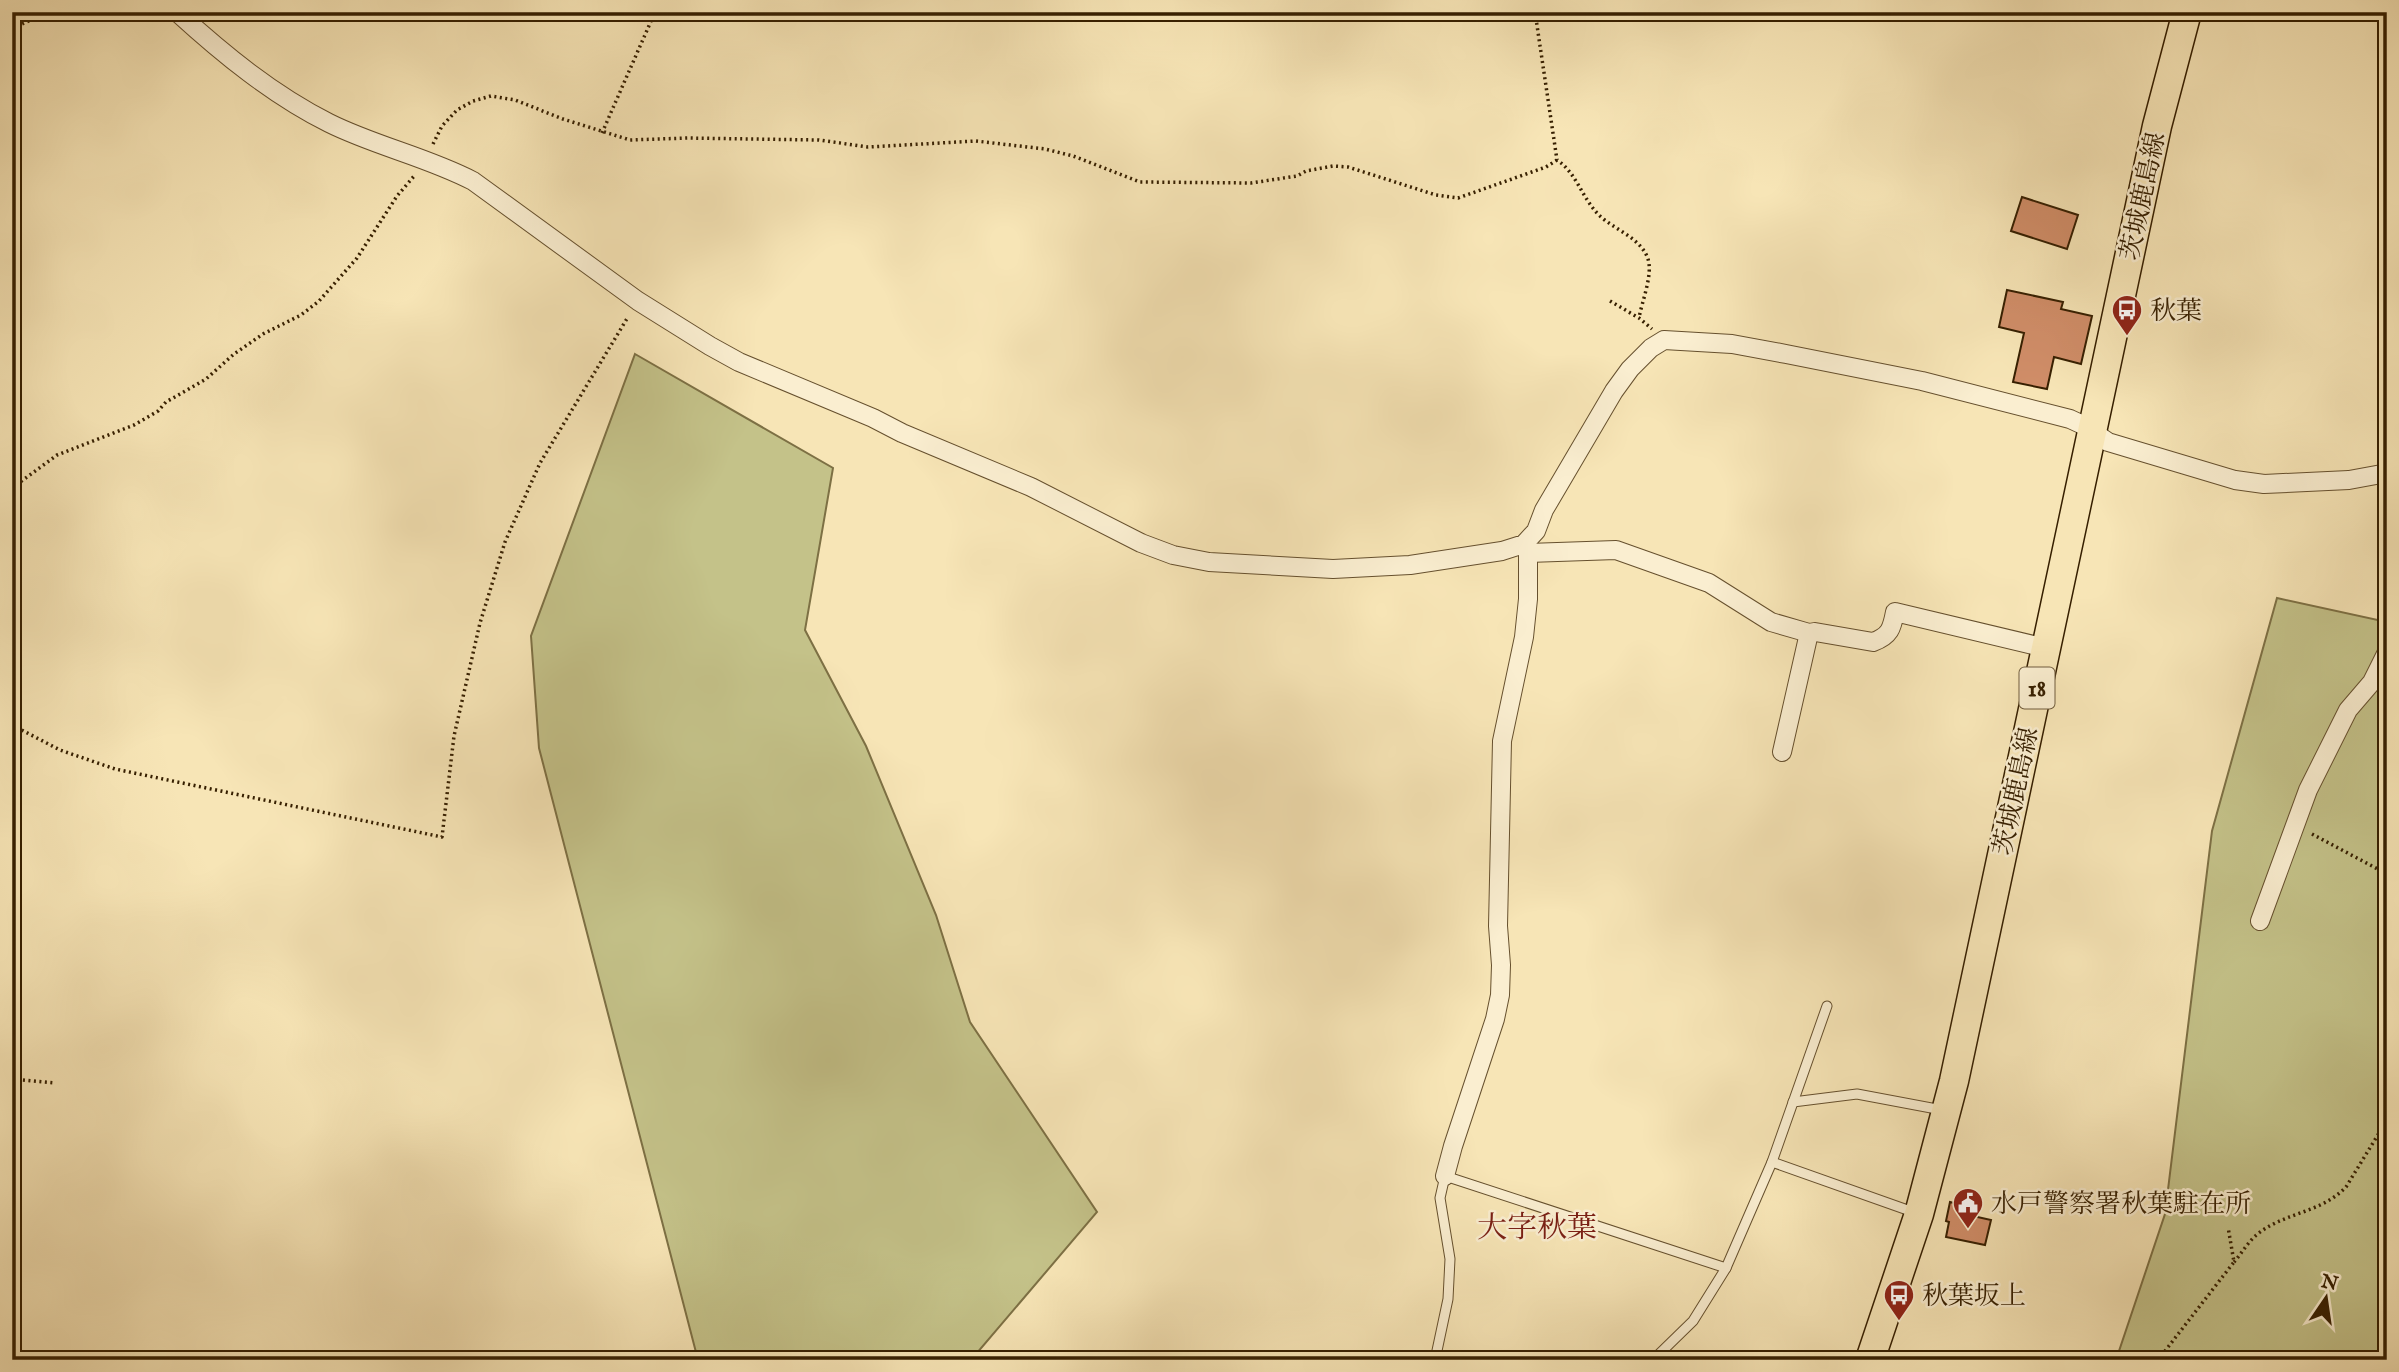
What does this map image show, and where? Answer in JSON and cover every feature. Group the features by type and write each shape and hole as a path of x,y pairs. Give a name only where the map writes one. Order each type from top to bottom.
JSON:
{"main road":[{"name":"茨城鹿島線","path":"1870,1360 1919,1214 1947,1111 2157,126 2187,12"}],"street":[{"path":"177,12 265,84 295,104 380,146 448,168 473,181 638,300 739,362 811,390 902,433 1031,487 1172,555 1209,562 1332,569 1457,559 1526,548 1616,550 1709,583 1771,622 1809,634 1815,632 1873,642 1892,629 1895,612 2046,648"},
{"path":"1445,1176 1452,1146 1495,1019 1500,995 1498,926 1503,741 1524,637 1528,599 1526,548 1544,510 1614,391 1630,369 1651,348 1664,340 1732,344 1922,381 2070,419 2108,442 2235,480 2264,484 2349,480 2387,473"},
{"path":"1782,752 1809,634"},
{"path":"2260,921 2308,790 2348,710 2372,682 2387,652"}],"lane":[{"path":"1653,1360 1693,1321 1726,1268 1772,1162 1827,1006"},
{"path":"1793,1102 1857,1094 1947,1111"},
{"path":"1772,1162 1919,1214"},
{"path":"1435,1360 1448,1299 1450,1259 1440,1198 1445,1176 1726,1268"}],"path":[{"path":"12,28 51,12"},
{"path":"602,133 656,12"},
{"path":"1535,12 1557,160 1566,166 1600,216 1644,249 1650,262 1639,318"},
{"path":"12,488 57,455 134,425 158,411 166,402 206,379 253,341 301,315 319,301 357,258 397,196 425,160 442,126 457,110 473,101 491,96 514,100 602,133 630,140 819,140 868,148 976,141 1045,149 1073,156 1140,182 1251,183 1297,176 1306,171 1334,166 1348,167 1436,195 1458,198 1546,167 1557,160"},
{"path":"12,724 60,750 116,769 442,837 454,736 480,623 505,542 547,452 638,300"},
{"path":"1610,301 1639,318 1664,340"},
{"path":"2294,826 2387,874"},
{"path":"12,1079 55,1083"},
{"path":"2158,1360 2256,1234 2311,1210 2346,1187 2387,1120"},
{"path":"2228,1227 2234,1262"}],"shaded area":[{"path":"635,354 833,468 805,630 866,746 936,915 970,1022 1097,1212 971,1360 698,1360 539,748 531,636"},
{"path":"2277,598 2387,622 2387,1360 2116,1360 2165,1214 2212,831"}],"building":[{"path":"2022,197 2078,215 2067,249 2011,231"},
{"path":"2007,290 2063,302 2061,309 2092,316 2081,364 2054,357 2047,389 2013,382 2024,333 1999,327"},
{"name":"水戸警察署秋葉駐在所","path":"1950,1202 1966,1206 1964,1214 1991,1220 1985,1245 1946,1237"}],"place":[{"name":"秋葉","path":"2127,337"},
{"name":"水戸警察署秋葉駐在所","path":"1968,1230"},
{"name":"秋葉坂上","path":"1899,1322"}],"district":[{"name":"大字秋葉","path":"1537,1227"}]}
